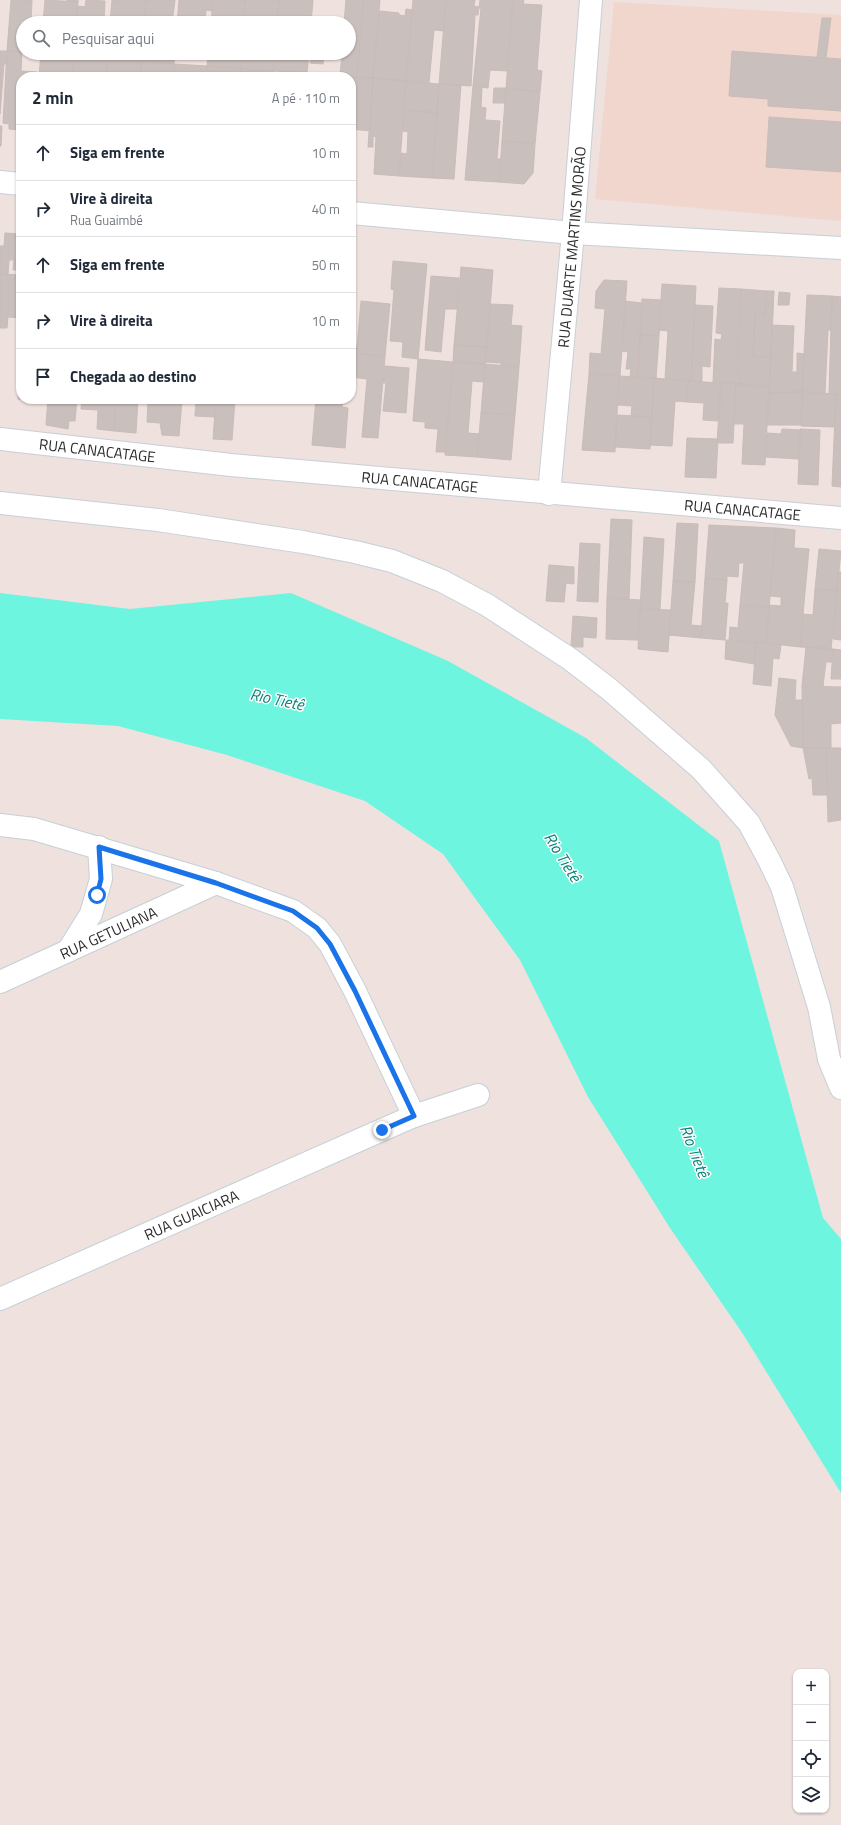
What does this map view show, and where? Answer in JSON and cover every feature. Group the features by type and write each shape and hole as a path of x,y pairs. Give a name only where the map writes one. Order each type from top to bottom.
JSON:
{"street":[{"name":"RUA DUARTE MARTINS MORÃO","path":"548,494 572,233 591,0"},
{"path":"0,182 16,184"},
{"path":"356,213 572,233 841,248"},
{"name":"RUA CANACATAGE","path":"0,439 230,465 548,494 841,518"},
{"path":"0,503 166,521 303,542 392,561 442,581 487,605 570,659 609,689 701,769 749,823 770,860 782,887 819,1007 830,1059 841,1088"},
{"path":"0,825 34,829 99,847 216,883 293,911 317,928 330,944 355,991 414,1116"},
{"path":"68,951 91,914 95,902 101,879 99,847"},
{"name":"RUA GETULIANA","path":"0,982 216,883"},
{"name":"RUA GUAICIARA","path":"0,1299 414,1116 478,1095"}],"shaded area":[{"path":"614,2 841,15 841,221 595,199"}],"water":[{"name":"Rio Tietê","path":"0,593 130,609 291,593 448,661 586,738 719,841 823,1218 841,1239 841,1493 743,1334 670,1228 588,1097 520,960 443,854 365,801 227,755 118,726 0,719"}],"building":[{"path":"11,0 32,0 31,16 16,16 16,52 7,51"},
{"path":"45,0 78,2 77,16 44,16"},
{"path":"78,0 78,2 67,1"},
{"path":"86,0 105,1 104,16 77,16 78,6 85,7"},
{"path":"112,0 146,0 145,16 111,16"},
{"path":"146,0 175,0 173,16 145,16"},
{"path":"179,0 213,0 212,11 206,10 206,16 178,16"},
{"path":"213,0 245,0 244,16 212,16"},
{"path":"245,0 279,0 278,16 244,16"},
{"path":"279,0 313,0 312,16 278,16"},
{"path":"346,0 363,0 357,77 356,72 340,72 341,60 356,60 356,16 345,16"},
{"path":"363,0 380,0 373,78 357,77"},
{"path":"413,0 446,0 444,31 434,30 429,83 406,81"},
{"path":"446,0 475,0 474,6 479,7 478,15 475,15 471,86 439,84"},
{"path":"480,0 513,0 507,71 490,70 488,88 473,86 481,8 479,8"},
{"path":"513,0 524,0 523,4 542,5 537,70 542,71 540,92 506,88"},
{"path":"406,9 412,10 406,81 373,78 379,11 399,13 399,15 405,16"},
{"path":"822,18 831,18 826,58 817,58"},
{"path":"0,51 7,51 7,64 4,64 0,114"},
{"path":"7,51 16,52 16,60 22,60 21,71 37,72 16,72 16,130 9,129 9,124 3,123"},
{"path":"732,51 841,59 841,111 768,106 768,99 729,96"},
{"path":"40,60 74,60 72,72 39,72"},
{"path":"74,60 108,60 107,72 72,72"},
{"path":"108,60 141,61 140,72 107,72"},
{"path":"141,60 174,60 174,64"},
{"path":"207,60 241,60 240,69 207,66"},
{"path":"241,60 275,60 274,71 240,69"},
{"path":"275,60 308,60 307,72 274,71"},
{"path":"310,60 324,60 323,64 310,63"},
{"path":"141,61 174,64 174,72 140,72"},
{"path":"174,64 207,66 206,72 174,72"},
{"path":"207,66 240,69 240,72 206,72"},
{"path":"240,69 274,71 274,72 240,72"},
{"path":"356,77 373,78 370,131 356,130"},
{"path":"373,78 406,81 399,176 374,174 376,137 373,136 373,147 368,147"},
{"path":"406,81 439,84 437,113 404,110"},
{"path":"439,84 461,85 454,179 432,178"},
{"path":"473,86 482,87 481,107 486,108 485,120 500,121 497,159 500,159 499,182 465,180"},
{"path":"494,88 506,88 505,103 493,103"},
{"path":"506,88 540,92 535,144 502,141"},
{"path":"404,110 437,113 432,178 399,176 401,153 407,154 408,132 403,131"},
{"path":"769,117 841,122 841,172 766,167"},
{"path":"0,126 2,126 1,146 0,146"},
{"path":"502,141 535,144 533,173 524,184 499,182"},
{"path":"5,233 16,234 16,270 13,270 14,260 9,260 8,275 0,274 0,246 4,246"},
{"path":"393,261 427,264 418,359 402,357 403,342 390,341 394,290 391,289"},
{"path":"461,267 493,270 487,347 454,345"},
{"path":"0,274 16,275 16,318 8,317 7,328 0,328"},
{"path":"431,276 459,278 457,309 445,309 441,352 425,350"},
{"path":"604,280 627,281 620,376 589,374 590,353 601,354 605,309 595,308 596,291"},
{"path":"662,284 696,286 691,381 665,379 668,331 659,330"},
{"path":"719,288 741,289 736,383 713,382 715,339 721,340 722,334 716,333"},
{"path":"741,289 767,291 765,315 755,314 753,356 771,357 769,387 737,384"},
{"path":"767,291 774,291 771,357 753,356 755,314 765,315"},
{"path":"779,292 790,293 789,305 778,305"},
{"path":"807,295 832,296 831,330 828,330 825,393 802,392"},
{"path":"832,296 841,297 841,394 829,394"},
{"path":"642,299 661,300 659,336 640,335"},
{"path":"361,301 390,304 385,356 356,353"},
{"path":"625,301 642,303 638,377 630,377 631,369 626,369 628,352 622,351"},
{"path":"490,304 513,305 511,325 522,326 519,367 501,366 501,363 485,362"},
{"path":"695,305 713,306 710,367 702,366 702,382 691,381"},
{"path":"772,325 794,326 792,372 797,372 797,353 804,354 802,392 769,393"},
{"path":"640,335 659,336 656,379 638,377"},
{"path":"454,345 487,347 485,364 453,362"},
{"path":"356,353 385,356 378,438 362,437 367,379 356,378"},
{"path":"418,359 453,362 445,452 436,452 438,429 425,428 425,422 413,421"},
{"path":"453,362 485,364 484,382 472,381 468,433 480,434 477,457 445,455"},
{"path":"485,364 519,367 515,415 481,413"},
{"path":"385,366 409,368 406,413 383,411 386,383 383,383"},
{"path":"589,374 619,376 615,452 582,450"},
{"path":"619,376 654,378 652,417 631,416 632,406 618,405"},
{"path":"654,378 688,381 687,402 675,401 672,446 650,445"},
{"path":"688,381 721,383 719,421 703,420 704,403 687,402"},
{"path":"721,383 736,383 733,443 717,443"},
{"path":"736,383 769,387 765,465 742,464 744,424 734,424"},
{"path":"802,392 836,394 834,427 801,426"},
{"path":"802,392 801,425 767,425 769,393"},
{"path":"836,394 841,394 841,487 832,486"},
{"path":"48,404 77,404 75,421 69,421 68,429 46,425"},
{"path":"82,404 116,404 114,431 97,429 98,410 81,409"},
{"path":"116,404 138,404 136,433 114,431"},
{"path":"148,404 182,404 179,436 162,435 160,423 147,422"},
{"path":"196,404 216,404 215,417 195,416"},
{"path":"216,404 235,404 232,440 213,439"},
{"path":"316,404 342,404 342,407 348,408 345,448 312,445"},
{"path":"481,413 515,415 511,460 477,457"},
{"path":"617,415 652,417 650,449 615,447"},
{"path":"782,429 801,430 799,459 766,457 767,433 781,434"},
{"path":"800,429 820,430 818,485 798,484"},
{"path":"687,438 718,439 716,478 685,477"},
{"path":"611,519 632,520 629,600 607,598"},
{"path":"677,523 698,524 695,582 673,581"},
{"path":"709,525 776,528 769,608 740,605 744,563 739,563 738,577 727,576 727,580 705,578"},
{"path":"776,528 795,530 794,548 809,549 800,647 766,643 769,605 781,606 781,597 770,596"},
{"path":"644,537 664,539 660,609 640,609"},
{"path":"580,543 600,544 598,602 577,601"},
{"path":"819,549 841,551 837,591 815,589"},
{"path":"549,565 574,567 574,584 566,583 564,602 546,601"},
{"path":"838,572 841,572 841,640 833,639"},
{"path":"705,578 727,580 725,603 728,603 725,640 701,638"},
{"path":"673,581 695,582 691,625 702,626 701,638 669,635"},
{"path":"815,589 837,591 831,649 800,647 803,614 813,615"},
{"path":"607,598 641,600 638,640 606,639"},
{"path":"740,605 769,608 766,643 729,640 730,627 738,628"},
{"path":"640,609 671,610 668,652 638,649"},
{"path":"573,616 597,618 596,638 583,637 583,647 571,647"},
{"path":"726,640 756,642 754,664 725,659"},
{"path":"756,642 781,645 779,659 773,658 771,686 753,684"},
{"path":"806,647 833,649 832,662 826,662 823,686 802,686"},
{"path":"833,649 841,650 841,679 831,679"},
{"path":"779,678 796,680 795,700 803,700 803,748 791,746 775,715"},
{"path":"802,686 841,687 841,723 831,724 831,748 803,748"},
{"path":"803,748 826,748 827,795 813,795 812,778 809,779"},
{"path":"826,748 841,748 841,820 828,822"}],"route":[{"path":"97,895 101,879 99,847 216,883 293,911 317,928 330,944 355,991 414,1116 382,1130"}]}
